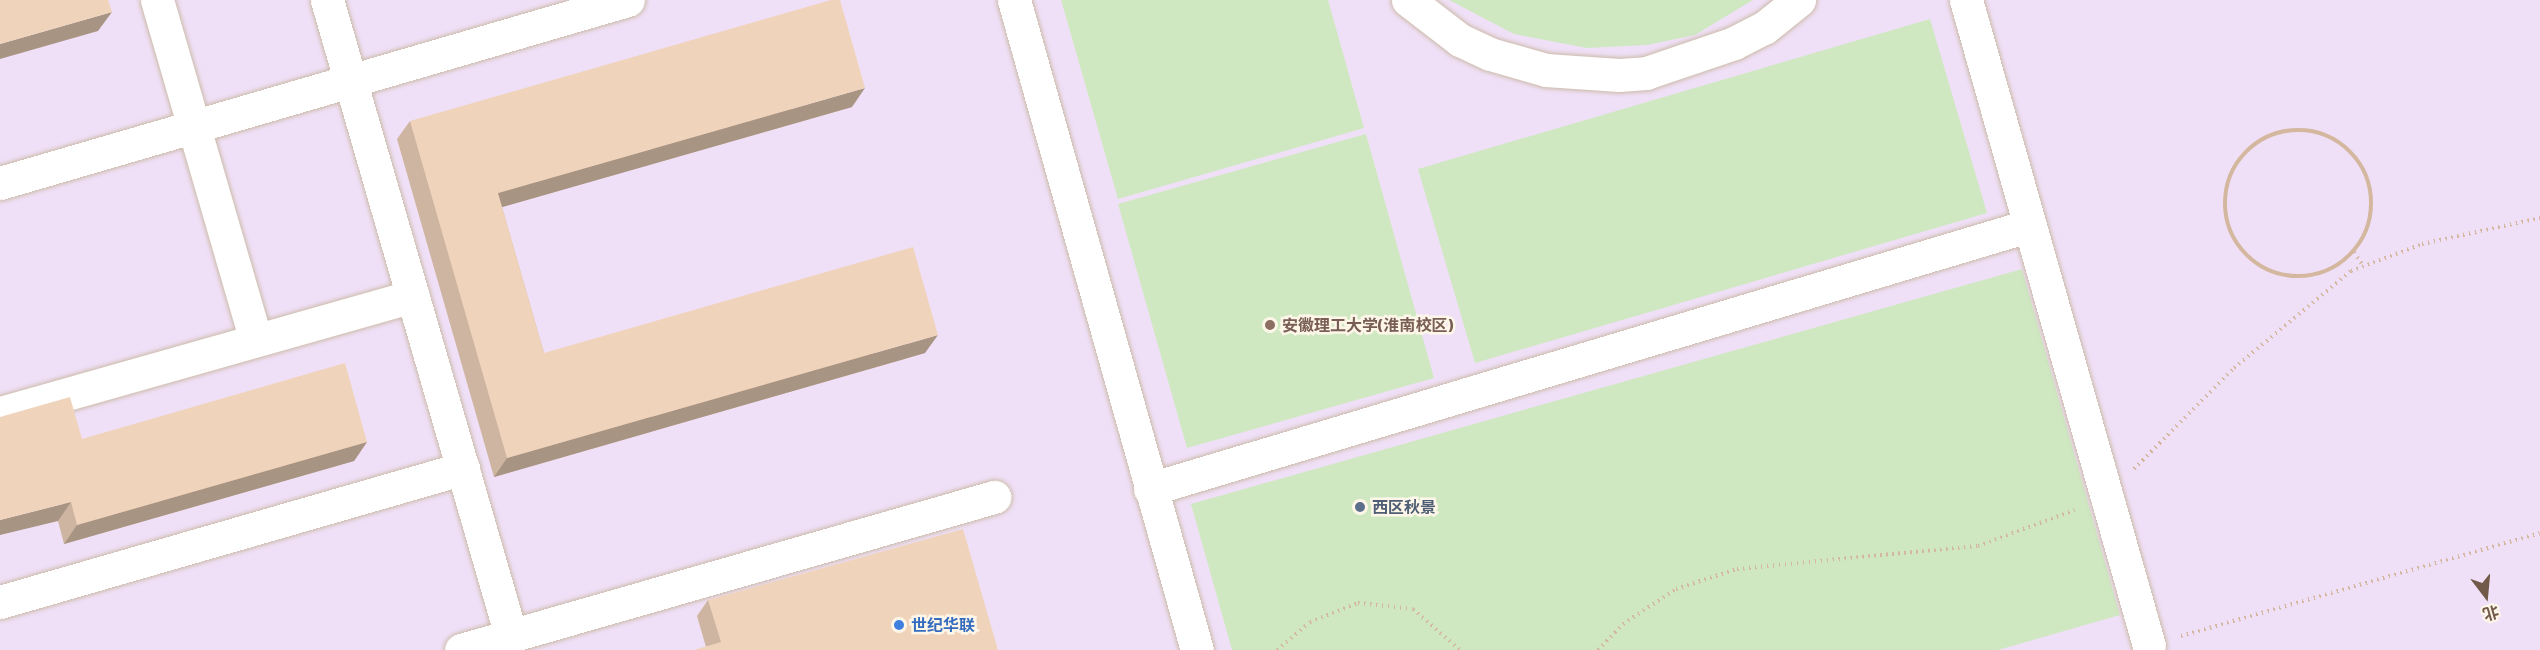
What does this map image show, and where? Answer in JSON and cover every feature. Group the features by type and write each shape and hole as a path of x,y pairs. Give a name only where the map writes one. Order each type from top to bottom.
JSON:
{"lane":[{"path":"157,0 256,340"},
{"path":"327,0 511,636"},
{"path":"0,183 628,0"},
{"path":"1014,0 1197,650"},
{"path":"1408,0 1460,40 1490,54 1546,70 1619,75 1646,73 1734,43 1764,28 1799,0"},
{"path":"1966,0 2028,226 2149,646"},
{"path":"1150,489 2028,226"},
{"path":"0,412 413,296"},
{"path":"0,602 463,468"},
{"path":"461,650 994,497"}],"path":[{"path":"2298,129 2339,141 2355,154 2372,193 2368,224 2354,252 2328,269 2298,276 2277,273 2242,251 2228,224 2225,193 2230,173 2242,155 2277,132 2298,129"},
{"path":"1598,650 1623,624 1676,589 1737,569 1978,546 2106,498 2234,368 2299,311 2363,266 2422,244 2540,218"},
{"path":"2354,252 2363,266"},
{"path":"2149,646 2540,533"},
{"path":"1277,650 1310,622 1358,603 1413,609 1460,650"}],"shaded area":[{"name":"安徽理工大学(淮南校区)","path":"0,0 2540,0 2540,650 0,650"}],"green space":[{"path":"1061,0 1328,0 1364,128 1118,199"},
{"path":"1449,0 1753,0 1695,35 1647,45 1587,48 1514,34"},
{"path":"1930,19 1987,213 1475,363 1418,169"},
{"path":"1366,134 1434,378 1187,448 1118,204"},
{"name":"西区秋景","path":"2022,269 2120,615 1998,650 1232,650 1191,504"}],"building":[{"path":"0,0 108,0 112,12 0,44"},
{"path":"831,0 840,0 865,88 498,193 544,353 913,247 938,335 507,458 410,121"},
{"path":"345,363 367,442 77,525 71,502 0,520 0,417 70,397 82,439"},
{"path":"963,529 998,650 694,650 721,642 708,600"}],"place":[{"name":"安徽理工大学(淮南校区)","path":"1270,325"},
{"name":"西区秋景","path":"1360,507"},
{"name":"世纪华联","path":"899,625"}]}
